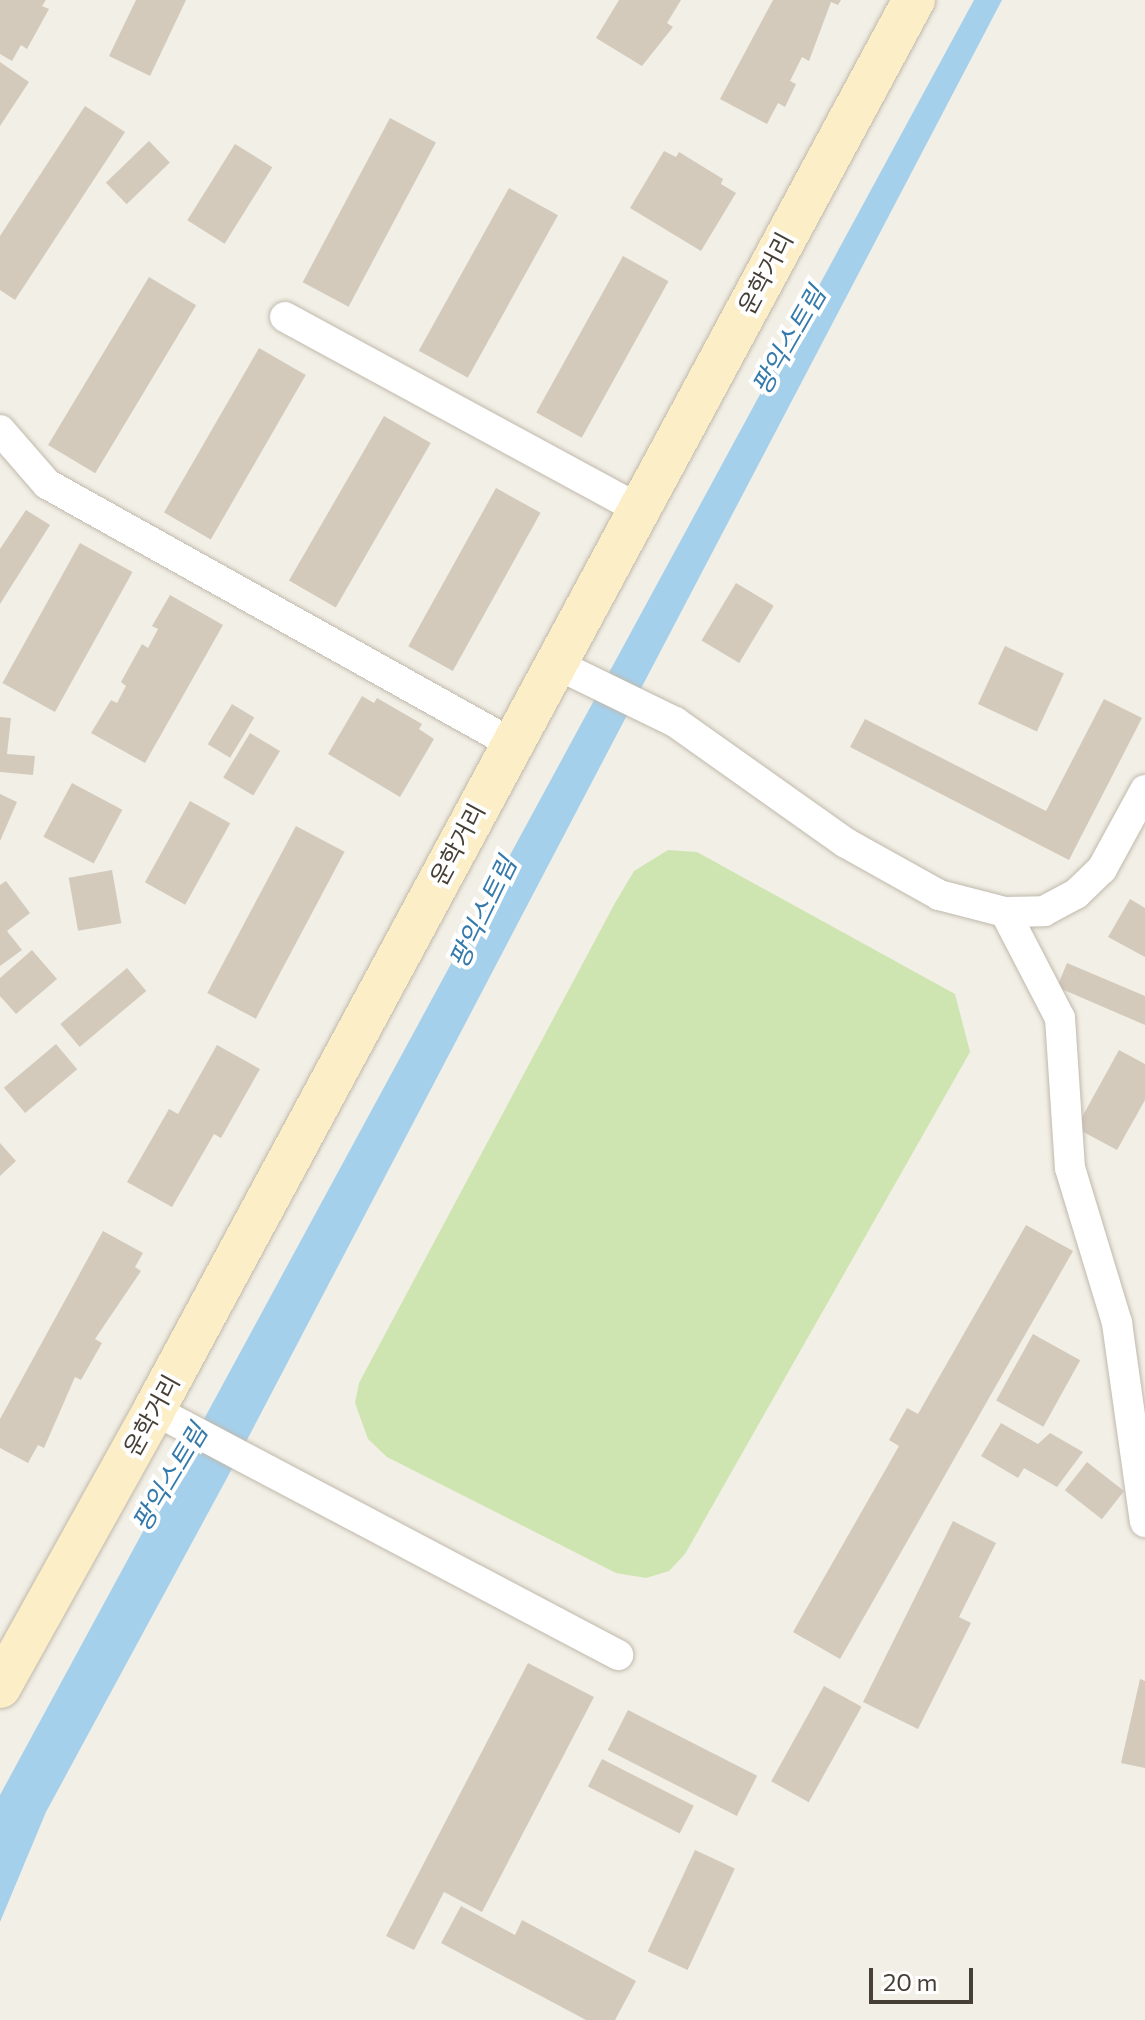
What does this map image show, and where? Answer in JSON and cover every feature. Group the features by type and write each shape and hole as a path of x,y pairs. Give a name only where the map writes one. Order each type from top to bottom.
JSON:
{"main road":[{"name":"운학거리","path":"0,1687 171,1420 511,743 572,670 638,509 914,0"}],"street":[{"path":"285,317 638,509"},
{"path":"0,430 47,484 511,743"},
{"path":"572,670 642,703 846,843 939,895 1005,912 1044,911 1076,894 1102,869 1145,790"},
{"path":"1005,912 1060,1018 1070,1168 1117,1323 1145,1522"},
{"path":"171,1420 618,1655"}],"green space":[{"path":"668,850 697,852 955,994 970,1052 685,1554 669,1571 646,1578 616,1573 387,1457 368,1439 355,1403 359,1383 615,903 634,871"}],"water":[{"name":"팡익스트림","path":"974,0 1002,0 227,1478 46,1812 0,1922 0,1795"}],"building":[{"path":"0,0 46,0 42,6 49,9 27,49 21,45 12,61 0,54"},
{"path":"136,0 186,0 150,76 109,56"},
{"path":"619,0 681,0 667,23 673,27 642,66 596,38"},
{"path":"773,0 841,0 838,5 831,2 809,61 802,57 790,81 796,84 785,107 778,103 767,124 720,99"},
{"path":"0,62 29,82 0,126"},
{"path":"85,106 125,132 15,300 0,290 0,236"},
{"path":"390,118 436,142 349,307 303,282"},
{"path":"149,141 170,163 127,204 106,183"},
{"path":"235,144 272,167 225,244 187,220"},
{"path":"664,151 676,157 679,152 723,179 721,184 736,193 701,251 630,208"},
{"path":"509,188 558,215 468,378 419,351"},
{"path":"623,256 668,281 582,438 536,413"},
{"path":"149,277 196,305 95,473 48,445"},
{"path":"259,348 306,375 211,540 164,513"},
{"path":"384,416 431,443 336,608 289,581"},
{"path":"496,488 541,513 453,671 408,646"},
{"path":"26,510 50,525 0,604 0,549"},
{"path":"80,543 132,572 55,712 2,683"},
{"path":"736,583 774,606 739,663 701,640"},
{"path":"170,595 223,625 145,763 91,733 111,700 117,703 126,686 121,682 142,644 148,648 158,629 152,626"},
{"path":"1005,646 1064,673 1037,731 978,704"},
{"path":"362,696 374,703 377,698 422,724 419,729 434,739 400,797 328,754"},
{"path":"1104,699 1142,718 1069,860 850,747 865,719 1046,811"},
{"path":"232,704 254,717 230,758 208,744"},
{"path":"0,717 11,718 7,754 35,756 33,775 0,772"},
{"path":"250,733 280,751 253,796 223,778"},
{"path":"72,783 122,810 94,864 43,837"},
{"path":"0,794 17,802 0,841"},
{"path":"190,801 230,823 185,905 145,882"},
{"path":"296,826 345,852 256,1019 207,993"},
{"path":"112,870 121,923 78,931 69,878"},
{"path":"6,881 30,913 7,931 22,950 0,966 0,885"},
{"path":"1130,899 1145,908 1145,957 1108,937"},
{"path":"32,950 57,979 16,1014 0,996 0,978"},
{"path":"1067,963 1145,996 1145,1025 1057,987"},
{"path":"127,968 146,991 80,1047 60,1024"},
{"path":"56,1044 77,1069 25,1113 4,1088"},
{"path":"217,1045 260,1069 221,1138 214,1134 172,1207 127,1182 169,1109 178,1114"},
{"path":"1119,1050 1145,1064 1145,1100 1117,1150 1076,1128"},
{"path":"0,1143 16,1161 0,1176"},
{"path":"1026,1225 1073,1251 840,1659 793,1632 899,1446 889,1440 907,1408 918,1414"},
{"path":"103,1231 143,1253 135,1267 141,1271 95,1339 102,1343 81,1380 75,1377 44,1448 38,1445 28,1463 0,1448 0,1419"},
{"path":"1033,1334 1080,1360 1043,1427 996,1400"},
{"path":"1001,1423 1038,1444 1050,1433 1083,1452 1057,1487 1024,1468 1018,1478 981,1456"},
{"path":"1087,1462 1124,1491 1102,1519 1065,1490"},
{"path":"953,1521 996,1543 959,1617 971,1623 918,1729 863,1702"},
{"path":"528,1663 594,1697 482,1912 444,1892 414,1950 386,1936"},
{"path":"1140,1679 1145,1681 1145,1768 1121,1763"},
{"path":"824,1686 862,1707 809,1802 771,1781"},
{"path":"628,1710 757,1776 737,1816 608,1750"},
{"path":"602,1759 694,1806 680,1833 588,1787"},
{"path":"695,1850 735,1869 688,1970 648,1952"},
{"path":"461,1906 515,1935 522,1920 636,1981 615,2020 586,2020 441,1943"}]}
